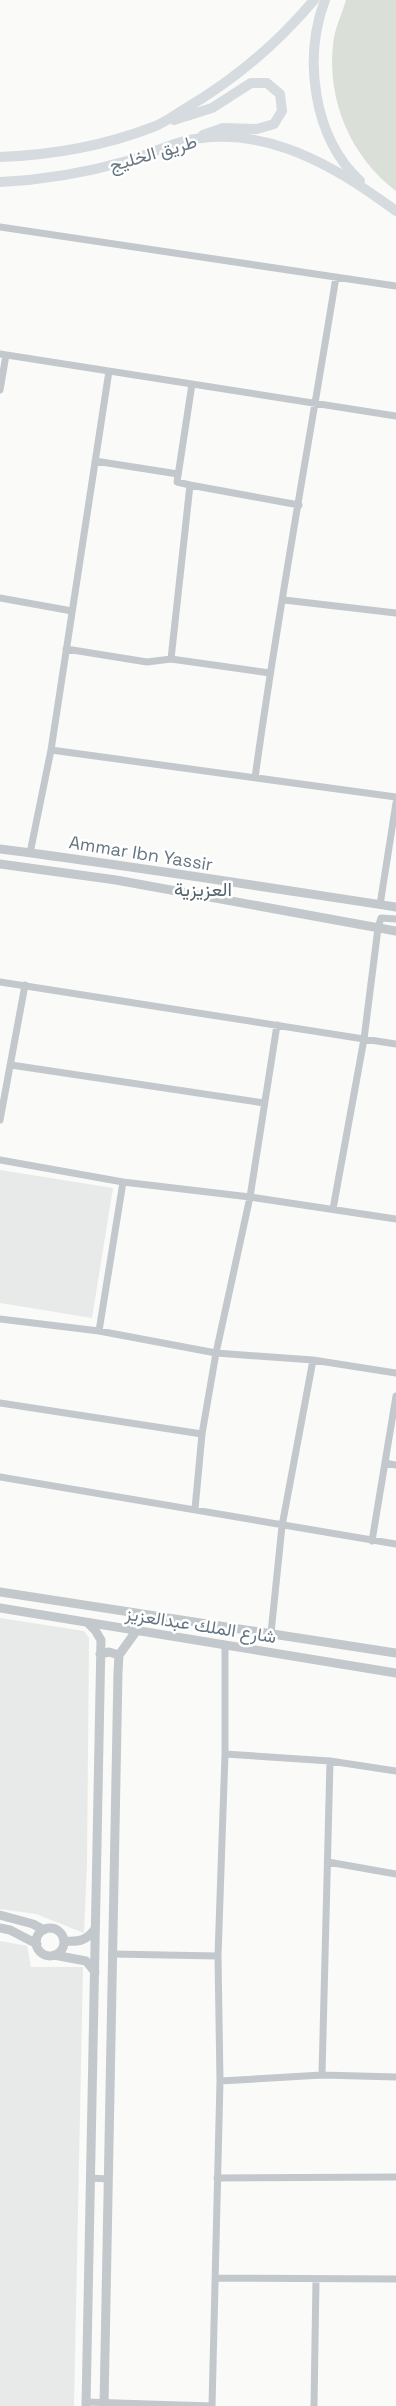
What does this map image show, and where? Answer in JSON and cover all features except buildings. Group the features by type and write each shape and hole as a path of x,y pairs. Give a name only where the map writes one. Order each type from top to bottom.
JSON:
{"main road":[{"name":"طريق الخليج","path":"0,157 65,151 120,138 155,126 195,103 243,69 292,26 314,0"},
{"path":"325,0 317,28 314,51 314,82 322,118 338,152 356,177 396,211"},
{"path":"155,126 212,108 251,83 267,83 280,94 282,111 274,124 257,129 223,128 181,142"},
{"name":"طريق الخليج","path":"0,182 33,180 84,172 128,160 181,142 221,137 243,139 290,149 331,167 382,201"}],"street":[{"path":"0,227 396,286"},
{"path":"256,778 270,673 284,600 336,277"},
{"path":"0,390 3,355 396,416"},
{"path":"30,853 51,750 109,371"},
{"path":"192,384 177,482 299,505"},
{"path":"95,461 178,474"},
{"path":"171,659 190,485"},
{"path":"0,598 72,611"},
{"path":"284,600 396,612"},
{"path":"66,649 147,662 171,659 270,673"},
{"path":"51,750 396,797"},
{"path":"380,904 396,802"},
{"name":"Ammar Ibn Yassir","path":"0,849 136,866 194,878 396,907"},
{"name":"Ammar Ibn Yassir","path":"0,864 116,880 396,931"},
{"path":"333,1209 364,1039 378,928 381,918 396,919"},
{"path":"0,982 396,1044"},
{"path":"0,1120 25,985"},
{"path":"195,1509 202,1434 216,1353 250,1197 277,1025"},
{"path":"11,1065 264,1103"},
{"path":"0,1161 123,1182 250,1197 396,1219"},
{"path":"99,1331 123,1182"},
{"path":"0,1319 99,1331 216,1353 312,1360 396,1373"},
{"path":"271,1633 282,1526 312,1360"},
{"path":"372,1541 396,1396"},
{"path":"0,1403 202,1434"},
{"path":"385,1463 396,1465"},
{"path":"0,1477 396,1544"},
{"name":"شارع الملك عبدالعزيز","path":"0,1592 396,1653"},
{"name":"شارع الملك عبدالعزيز","path":"0,1608 396,1673"},
{"path":"90,1624 100,1635 100,1654 86,2404 212,2406 220,2081 218,1956 225,1754 225,1646"},
{"path":"104,2404 114,1766 119,1655 137,1630"},
{"path":"100,1654 109,1652 119,1655"},
{"path":"225,1754 330,1761 396,1771"},
{"path":"322,2075 330,1761"},
{"path":"328,1862 396,1874"},
{"path":"0,1915 33,1924 44,1930 57,1930 64,1941 62,1949 54,1956"},
{"path":"0,1928 10,1930 37,1944 44,1954 86,1961 95,1972"},
{"path":"64,1941 82,1941 88,1938 95,1929"},
{"path":"37,1944 38,1936 44,1930"},
{"path":"112,1954 218,1956"},
{"path":"220,2081 322,2075 396,2077"},
{"path":"217,2178 396,2177"},
{"path":"90,2178 108,2179"},
{"path":"216,2278 396,2279"},
{"path":"314,2406 316,2280"}],"shaded area":[{"path":"346,0 396,0 396,191 366,162 345,126 338,107 332,66 333,45 336,28"},
{"path":"0,1170 113,1188 92,1318 0,1303"},
{"path":"0,1618 84,1631 89,1638 87,1864 84,1933 36,1914 0,1909"},
{"path":"0,1941 27,1946 31,1967 83,1967 74,2406 0,2406"}],"district":[{"name":"العزيزية","path":"203,889"}]}
